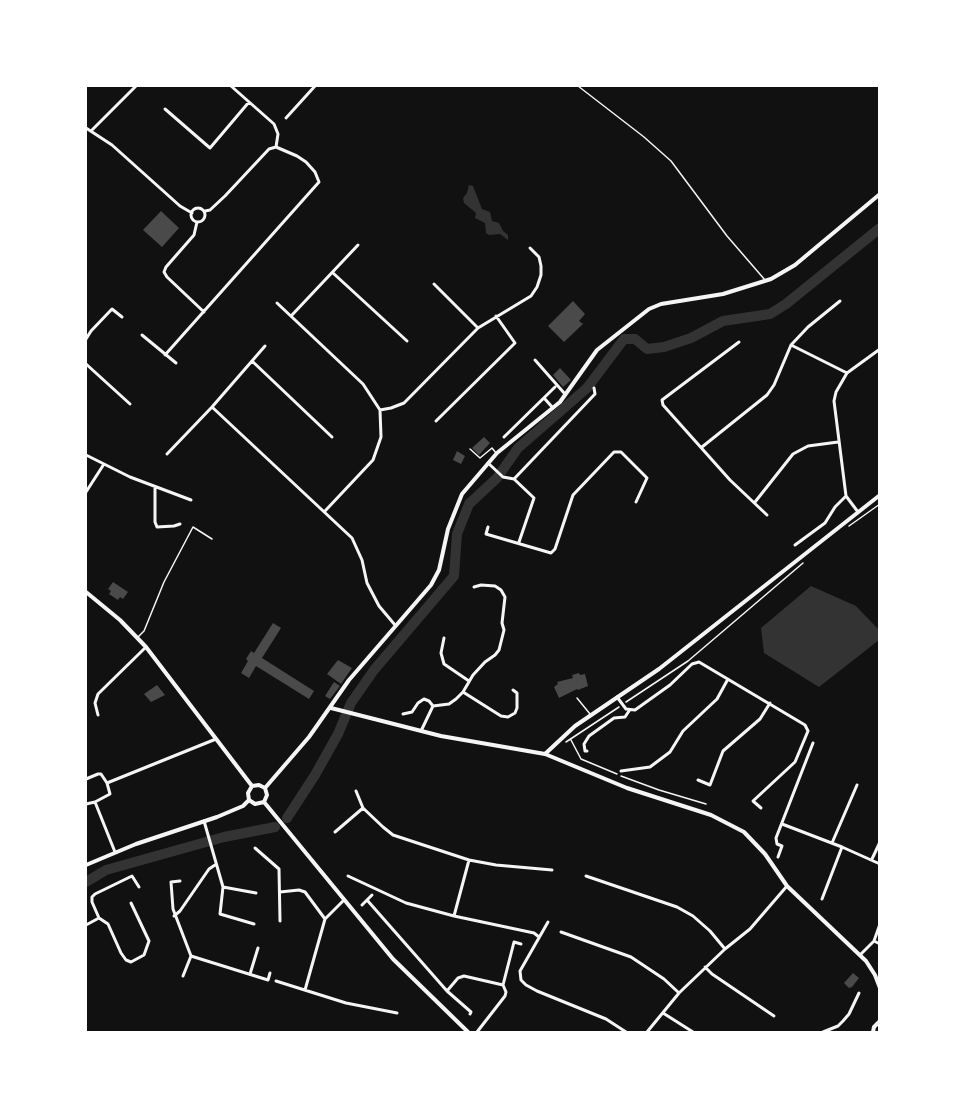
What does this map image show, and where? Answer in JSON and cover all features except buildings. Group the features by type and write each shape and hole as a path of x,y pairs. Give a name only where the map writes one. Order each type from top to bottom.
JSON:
{"main road":[{"path":"265,788 292,759 349,680 435,579 448,529 462,494 497,453 553,409 566,395 597,350 649,309 668,303 723,294 765,281 795,264 879,194"},
{"path":"545,754 561,737 659,669 879,495"},
{"path":"86,592 138,637 252,786"},
{"path":"331,708 455,739 545,754 627,788 726,822 750,837 787,886 860,955 872,969 879,988"},
{"path":"252,786 259,785 265,788 267,795 264,802"},
{"path":"252,786 248,793 249,800 255,804 264,802"},
{"path":"86,865 115,852 243,806 249,800"},
{"path":"264,802 393,959 468,1032"},
{"path":"873,1032 875,1024 879,1021"}],"street":[{"path":"92,130 136,86"},
{"path":"231,86 274,124 278,134 276,147"},
{"path":"286,118 315,86"},
{"path":"165,109 210,148 249,102"},
{"path":"86,128 112,145 180,206 192,213 192,217 197,222"},
{"path":"165,355 319,182 315,172 306,162 276,147 269,149 210,210 205,211 199,208 192,213"},
{"path":"197,222 203,220 205,211"},
{"path":"197,222 194,234 164,272 204,312"},
{"path":"292,315 358,245"},
{"path":"380,410 404,403 478,328 531,296 541,275 539,257 530,248"},
{"path":"333,273 407,341"},
{"path":"434,284 478,328"},
{"path":"702,447 767,395 774,385 791,345 808,327 840,301"},
{"path":"277,303 363,384 380,410 381,437 373,460 325,512"},
{"path":"86,339 112,309 122,317"},
{"path":"436,421 515,343 496,316"},
{"path":"142,335 176,363"},
{"path":"739,342 662,400 663,405 730,480 767,515"},
{"path":"791,345 847,373"},
{"path":"167,453 212,407 265,346"},
{"path":"858,512 846,496 834,401 836,392 847,373 879,348"},
{"path":"535,360 566,395"},
{"path":"252,361 332,437"},
{"path":"86,364 130,404"},
{"path":"504,437 555,387"},
{"path":"514,479 595,394 594,388"},
{"path":"544,398 553,409"},
{"path":"212,407 352,538 375,598 395,625"},
{"path":"754,503 793,454 808,446 838,442"},
{"path":"488,527 486,534 551,553 555,549 573,495 614,452 621,452 647,478 636,502"},
{"path":"86,455 155,487 191,500"},
{"path":"488,463 503,477 514,479 534,498 519,542"},
{"path":"86,492 104,465"},
{"path":"155,487 157,526 180,524"},
{"path":"795,545 825,523 835,507 846,496"},
{"path":"433,706 449,704 463,692 484,662 499,650 504,630 502,623 505,597 501,590 488,585 474,587"},
{"path":"444,638 441,653 444,663 469,681"},
{"path":"99,716 95,703 98,694 146,647"},
{"path":"587,752 584,744 589,736 614,718 625,717 629,711 635,710 670,685 695,662 701,662 808,727 798,757 753,801 761,808"},
{"path":"621,771 650,767 670,752 683,731 717,699 728,679"},
{"path":"463,692 501,716 508,717 515,713 517,708 517,693 513,690"},
{"path":"617,698 629,711"},
{"path":"404,714 412,712 424,699 433,706"},
{"path":"698,780 710,785 725,749 760,719 770,703"},
{"path":"422,731 433,706"},
{"path":"107,783 216,739"},
{"path":"778,857 782,846 775,840 813,743"},
{"path":"798,757 806,761"},
{"path":"86,779 101,774 110,794 86,804"},
{"path":"832,843 856,785"},
{"path":"356,791 363,808 393,835 469,860 496,866 552,870"},
{"path":"95,802 115,852"},
{"path":"335,832 363,808"},
{"path":"204,821 223,887 220,914 254,924"},
{"path":"782,824 842,846 879,864"},
{"path":"872,859 879,842"},
{"path":"822,899 842,846"},
{"path":"255,848 279,869 280,921"},
{"path":"454,916 469,860"},
{"path":"174,916 180,911 209,869 215,865"},
{"path":"131,903 149,941 144,955 131,962 126,960 108,924 99,918 92,902 95,894 132,876 139,887"},
{"path":"348,876 406,903 534,933 539,937"},
{"path":"586,876 677,907 693,916 725,949"},
{"path":"180,881 171,882 174,916 190,956 183,976"},
{"path":"647,1032 679,993 705,967 750,929 787,886"},
{"path":"223,887 256,893"},
{"path":"280,892 299,890 305,892 325,919"},
{"path":"362,905 372,895"},
{"path":"305,990 325,919 344,900"},
{"path":"367,900 447,991 471,1012 470,1014"},
{"path":"86,925 99,918"},
{"path":"548,922 520,971 521,980 537,990 606,1018 626,1032"},
{"path":"860,955 874,941 879,924"},
{"path":"561,932 631,957 664,979 679,993"},
{"path":"874,941 879,944"},
{"path":"477,1032 506,992 503,985 514,942 520,944"},
{"path":"250,974 258,948"},
{"path":"190,956 268,980 270,973"},
{"path":"705,967 774,1016"},
{"path":"447,991 458,978 464,976 503,985"},
{"path":"276,981 346,1003 397,1013"},
{"path":"823,1032 838,1026 843,1021 859,993"},
{"path":"663,1013 693,1032"}],"lane":[{"path":"578,86 671,161 727,236 765,281"},
{"path":"470,449 480,458 492,448 497,453"},
{"path":"138,637 144,631 164,582 193,527 212,539"},
{"path":"577,698 591,715"}],"path":[{"path":"843,531 879,504"},
{"path":"706,804 659,790 584,761 579,758 570,739 697,653 797,570 804,561"}],"shaded area":[{"path":"469,185 473,186 482,209 490,212 492,221 499,223 508,235 508,240 500,234 486,233 485,223 475,218 476,213 464,203 463,198"},
{"path":"811,586 856,606 879,630 879,640 819,687 764,653 761,628"}],"waterway":[{"path":"287,818 338,734 351,703 374,670 454,576 457,534 469,504 497,478 518,448 587,388 624,339 635,339 647,349 664,347 691,338 723,321 770,314 786,304 880,228"},
{"path":"86,882 106,870 224,837 275,827"}]}
